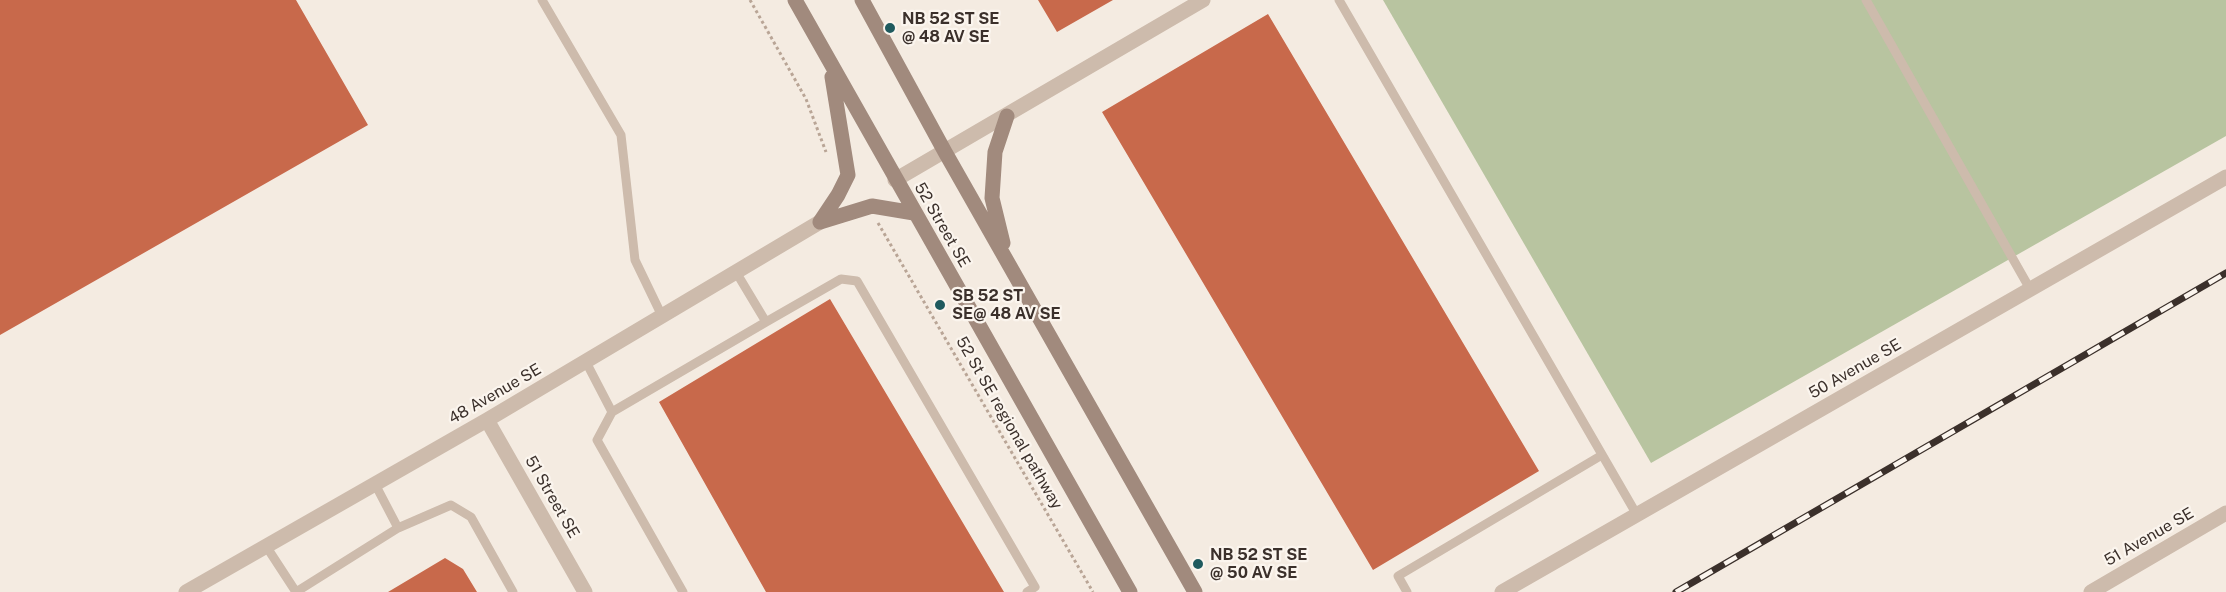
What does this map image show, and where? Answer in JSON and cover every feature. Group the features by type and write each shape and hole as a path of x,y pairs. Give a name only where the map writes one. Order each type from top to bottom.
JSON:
{"main road":[{"name":"52 Street SE","path":"795,0 1130,592"},
{"path":"862,0 945,152 1195,592"},
{"path":"820,222 838,195 848,174 829,62"},
{"path":"1007,116 994,152 992,198 1008,264"},
{"path":"820,222 872,206 914,213"}],"street":[{"path":"895,180 1203,0"},
{"name":"50 Avenue SE","path":"1502,592 2226,177"},
{"name":"48 Avenue SE","path":"186,592 487,420 820,222"},
{"name":"51 Street SE","path":"487,420 585,592"},
{"name":"51 Avenue SE","path":"2091,592 2226,513"}],"lane":[{"path":"542,0 621,135 635,260 662,316"},
{"path":"1339,0 1636,515"},
{"path":"1866,0 2030,289"},
{"path":"736,272 766,322"},
{"path":"683,592 597,440 612,412 841,279 857,281 1034,590"},
{"path":"586,362 612,412"},
{"path":"1407,592 1398,576 1602,455"},
{"path":"375,484 398,528"},
{"path":"266,546 296,592 398,528 451,505 471,517 513,592"}],"path":[{"path":"750,0 806,99 828,160"},
{"name":"52 St SE regional pathway","path":"872,206 873,219 886,233 1093,592"}],"green space":[{"path":"1383,0 2226,0 2226,136 1651,463"}],"building":[{"path":"0,0 296,0 368,125 0,335"},
{"path":"1038,0 1113,0 1057,32"},
{"path":"1268,14 1539,471 1373,570 1102,112"},
{"path":"830,299 1004,592 766,592 659,402"},
{"path":"445,558 463,569 477,592 388,592"}],"railway":[{"path":"1676,592 2226,273"}],"place":[{"name":"NB 52 ST SE @ 48 AV SE","path":"890,28"},
{"name":"SB 52 ST SE@ 48 AV SE","path":"940,305"},
{"name":"NB 52 ST SE @ 50 AV SE","path":"1198,564"}]}
